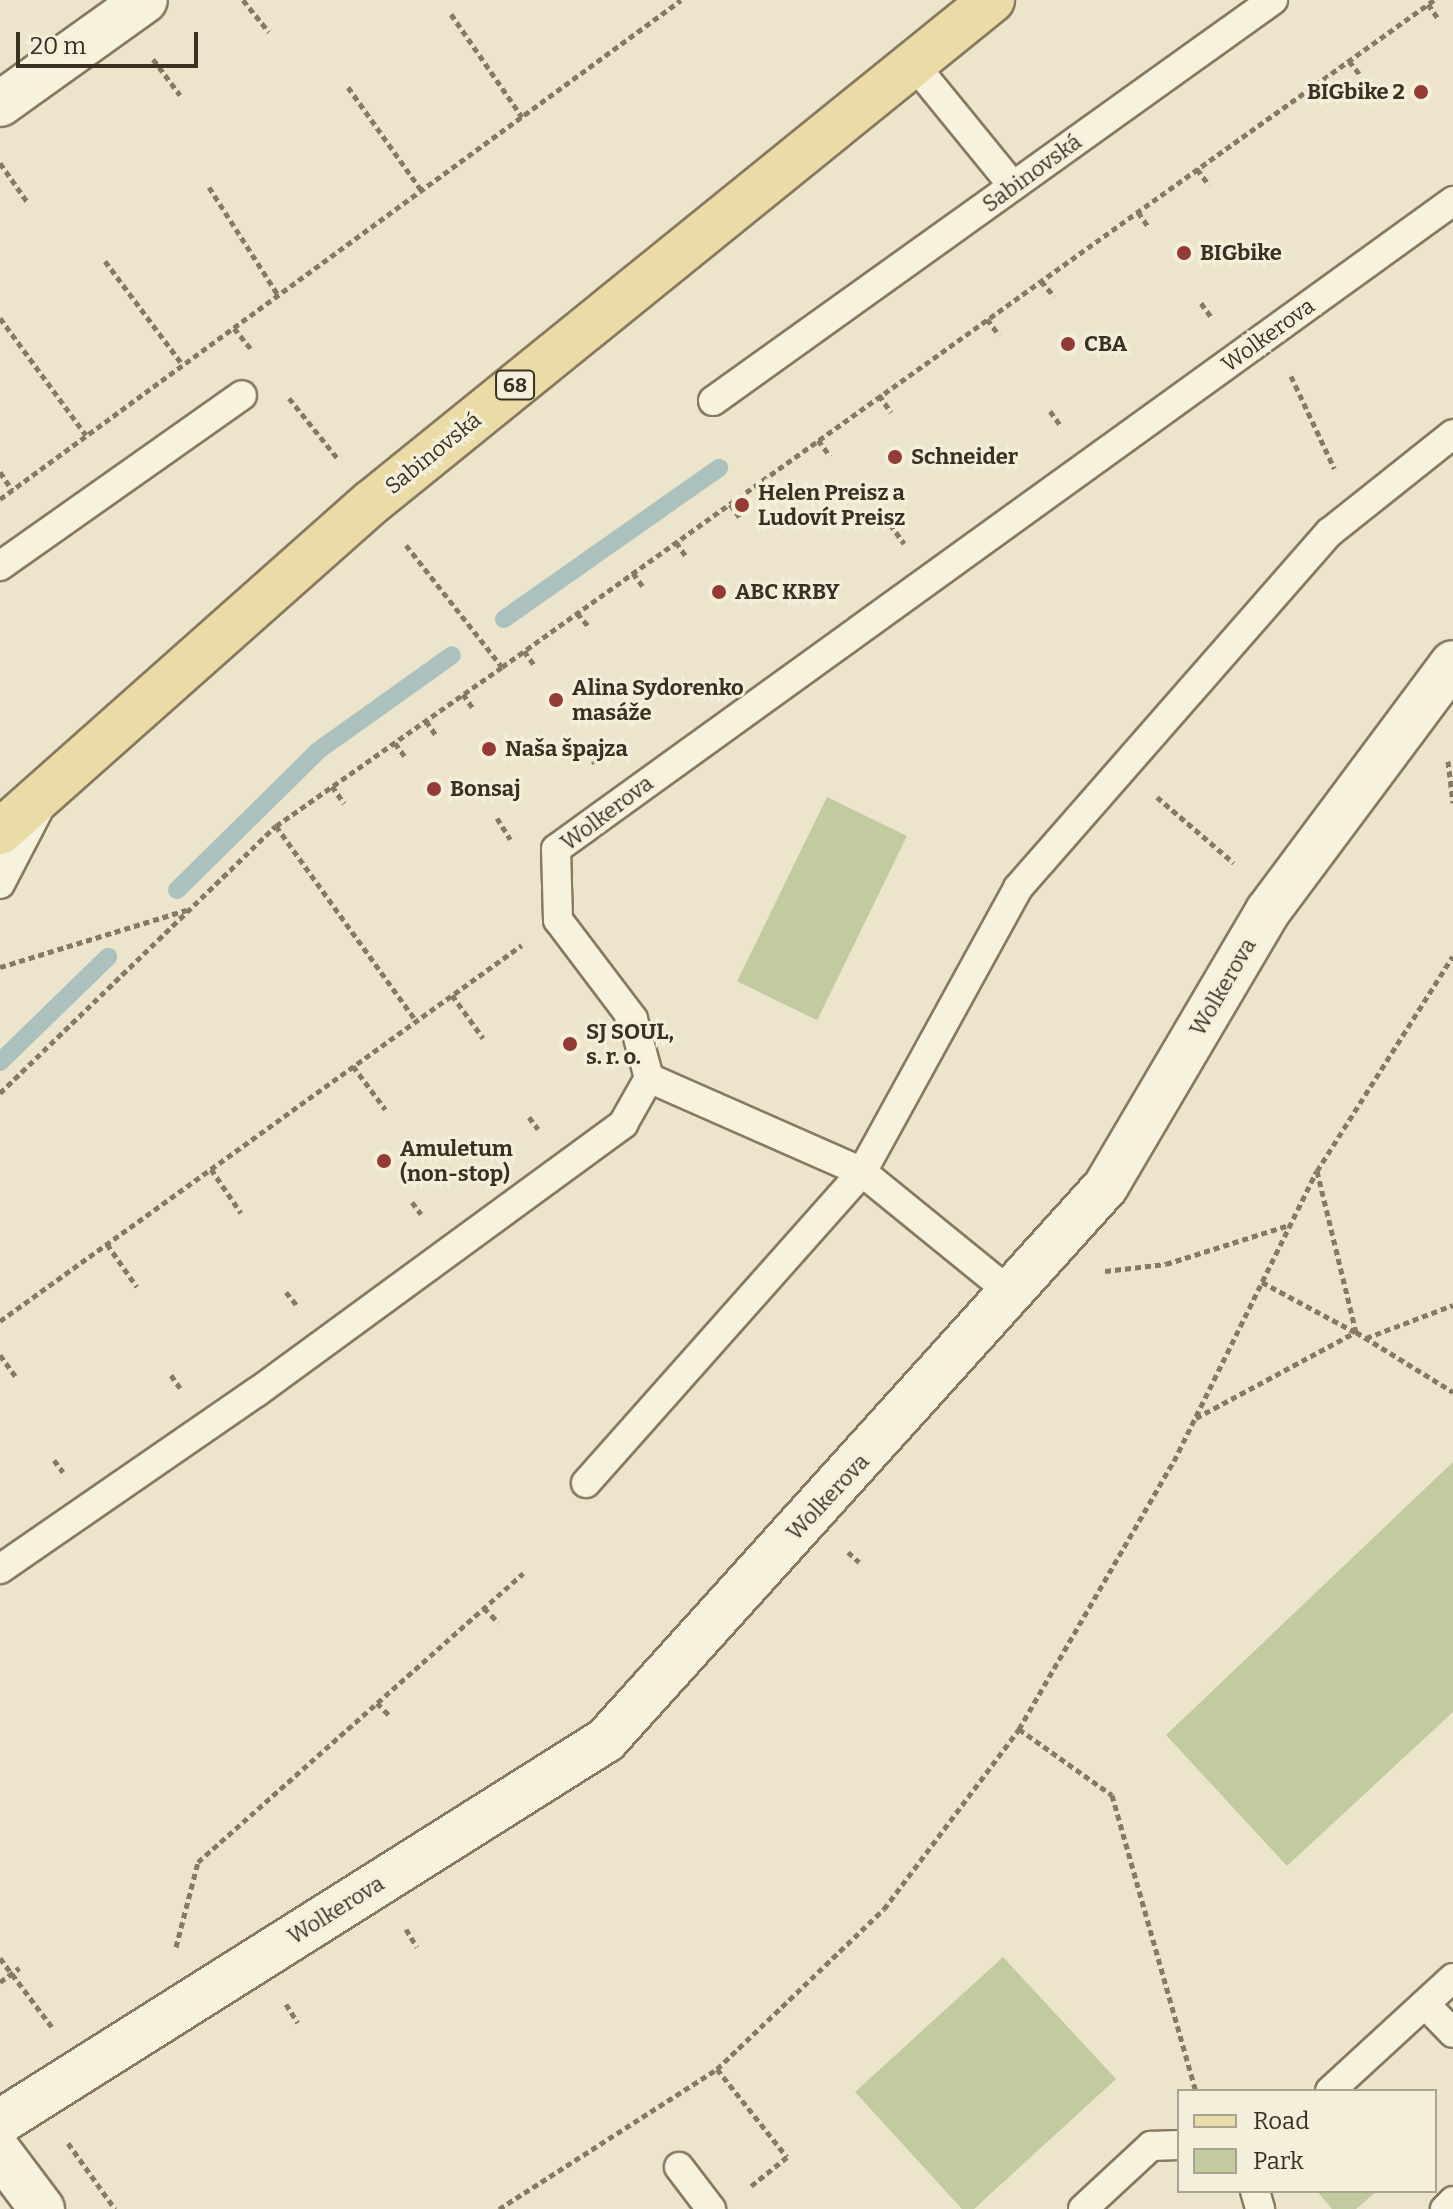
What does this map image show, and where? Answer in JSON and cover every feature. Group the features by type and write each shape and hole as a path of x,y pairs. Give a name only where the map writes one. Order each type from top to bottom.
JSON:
{"main road":[{"name":"Sabinovská","path":"0,832 372,502 992,0"}],"street":[{"path":"0,104 145,0"},
{"name":"Wolkerova","path":"0,2122 606,1740 1012,1294 1106,1186 1268,911 1453,663"},
{"path":"0,2153 42,2209"}],"lane":[{"name":"Sabinovská","path":"713,401 1273,0"},
{"path":"912,62 1013,186"},
{"name":"Wolkerova","path":"558,920 556,849 1453,201"},
{"path":"0,566 242,395"},
{"path":"586,1483 862,1172 1018,888 1330,532 1453,434"},
{"path":"0,884 52,785"},
{"path":"0,1569 257,1392 623,1124 649,1078 633,1019 558,920"},
{"path":"649,1078 862,1172 1012,1294"},
{"path":"1332,2089 1453,1978"},
{"path":"1425,2004 1453,2033"},
{"path":"1083,2209 1151,2146 1177,2145"},
{"path":"679,2167 711,2209"},
{"path":"1445,2209 1453,2201"}],"path":[{"path":"243,0 269,32"},
{"path":"666,0 671,7"},
{"path":"0,499 681,0"},
{"path":"1428,4 1439,20"},
{"path":"451,14 522,117"},
{"path":"1349,61 1361,76"},
{"path":"348,87 422,191"},
{"path":"0,163 28,203"},
{"path":"1197,169 1209,185"},
{"path":"209,187 278,295"},
{"path":"1138,212 1149,228"},
{"path":"105,261 182,364"},
{"path":"1041,281 1054,296"},
{"path":"0,318 86,435"},
{"path":"987,319 999,335"},
{"path":"1271,333 1355,513"},
{"path":"879,395 891,412"},
{"path":"818,440 830,456"},
{"path":"0,472 12,490"},
{"path":"730,504 741,519"},
{"path":"676,542 687,558"},
{"path":"633,573 644,588"},
{"path":"577,613 589,627"},
{"path":"524,651 535,666"},
{"path":"0,1093 276,826 502,667"},
{"path":"463,694 474,710"},
{"path":"426,721 437,737"},
{"path":"395,743 406,758"},
{"path":"1448,762 1453,803"},
{"path":"1123,767 1210,843"},
{"path":"332,786 344,803"},
{"path":"276,826 416,1021"},
{"path":"0,967 189,910"},
{"path":"0,1321 558,920"},
{"path":"499,2209 717,2069 884,1909 1019,1729 1195,1419 1317,1171 1453,956"},
{"path":"452,995 483,1038"},
{"path":"353,1066 385,1109"},
{"path":"211,1169 241,1213"},
{"path":"1317,1171 1356,1332"},
{"path":"1166,1264 1289,1225"},
{"path":"107,1244 137,1287"},
{"path":"1262,1282 1356,1332 1453,1392"},
{"path":"1365,1338 1453,1305"},
{"path":"1195,1419 1356,1332"},
{"path":"0,1355 15,1376"},
{"path":"157,2023 198,1862 523,1573"},
{"path":"484,1608 498,1622"},
{"path":"377,1703 390,1716"},
{"path":"1019,1729 1112,1795 1195,2089"},
{"path":"0,1958 84,2069"},
{"path":"0,1982 19,1968"},
{"path":"717,2069 787,2157 743,2193"},
{"path":"37,2099 115,2209"}],"green space":[{"path":"827,797 907,836 817,1020 737,981"},
{"path":"1453,1462 1453,1712 1287,1866 1166,1735"},
{"path":"1003,1957 1116,2079 974,2209 962,2209 855,2092"},
{"path":"1319,2193 1375,2193 1356,2209 1332,2209"}],"waterway":[{"path":"504,619 719,468"},
{"path":"177,890 319,750 452,655"},
{"path":"0,1062 108,957"}],"place":[{"name":"BIGbike 2","path":"1421,92"},
{"name":"BIGbike","path":"1184,253"},
{"name":"CBA","path":"1068,344"},
{"name":"Schneider","path":"895,457"},
{"name":"Helen Preisz a Ludovít Preisz","path":"742,505"},
{"name":"ABC KRBY","path":"719,592"},
{"name":"Alina Sydorenko masáže","path":"556,700"},
{"name":"Naša špajza","path":"489,749"},
{"name":"Bonsaj","path":"434,789"},
{"name":"SJ SOUL, s. r. o.","path":"570,1044"},
{"name":"Amuletum (non-stop)","path":"384,1161"}]}
